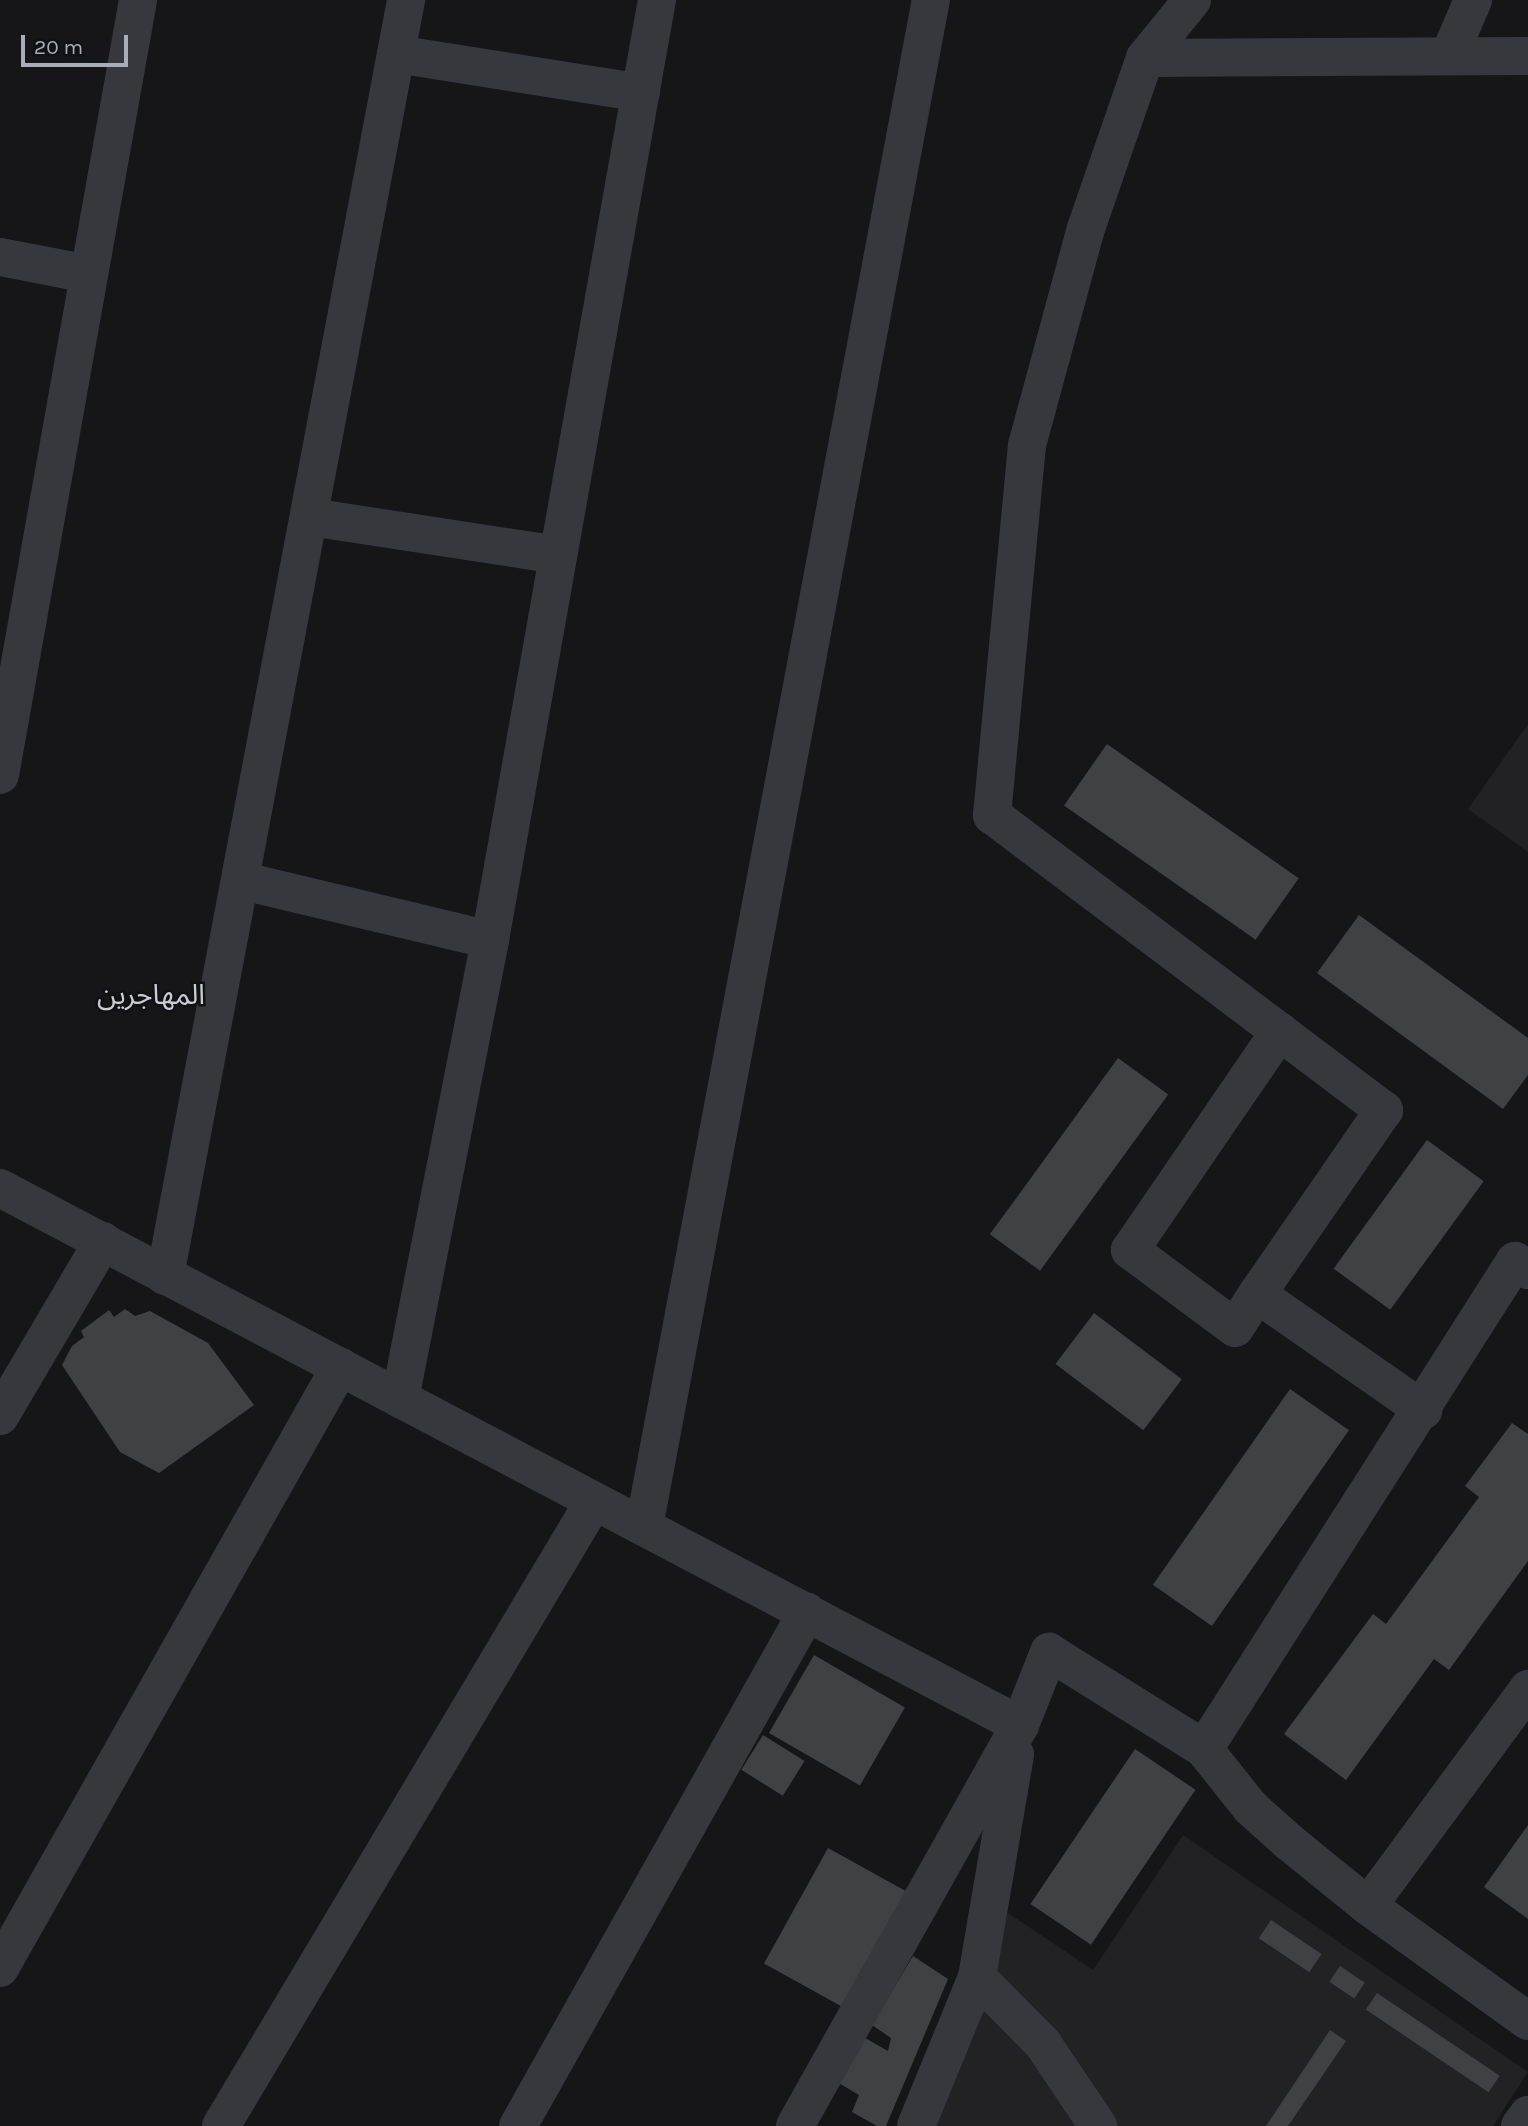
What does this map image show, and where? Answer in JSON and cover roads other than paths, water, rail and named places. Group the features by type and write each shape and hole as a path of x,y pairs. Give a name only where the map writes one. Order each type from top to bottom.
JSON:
{"street":[{"path":"0,775 138,0"},
{"path":"165,1276 243,881 406,0"},
{"path":"400,1399 490,940 657,0"},
{"path":"645,1527 931,0"},
{"path":"1192,0 1145,58 1086,228 1027,445 992,815 1280,1031 1384,1110 1235,1328 1130,1250 1280,1031"},
{"path":"1449,56 1473,0"},
{"path":"396,54 641,93"},
{"path":"1145,58 1528,56"},
{"path":"0,257 89,274"},
{"path":"310,517 558,555"},
{"path":"243,881 490,940"},
{"path":"0,1188 1020,1725"},
{"path":"0,1416 103,1241"},
{"path":"1204,1749 1423,1410 1515,1261 1528,1270"},
{"path":"1257,1294 1423,1410"},
{"path":"0,1968 340,1367"},
{"path":"221,2126 594,1501"},
{"path":"518,2126 807,1612"},
{"path":"795,2126 1020,1725 1049,1652 1204,1749 1251,1808 1368,1906 1528,2021"},
{"path":"1368,1906 1528,1689"},
{"path":"916,2126 977,1977 1020,1725"},
{"path":"977,1977 1043,2044 1098,2126"},
{"path":"1520,2126 1528,2115"}],"district":[{"name":"المهاجرين","path":"151,995"}]}
